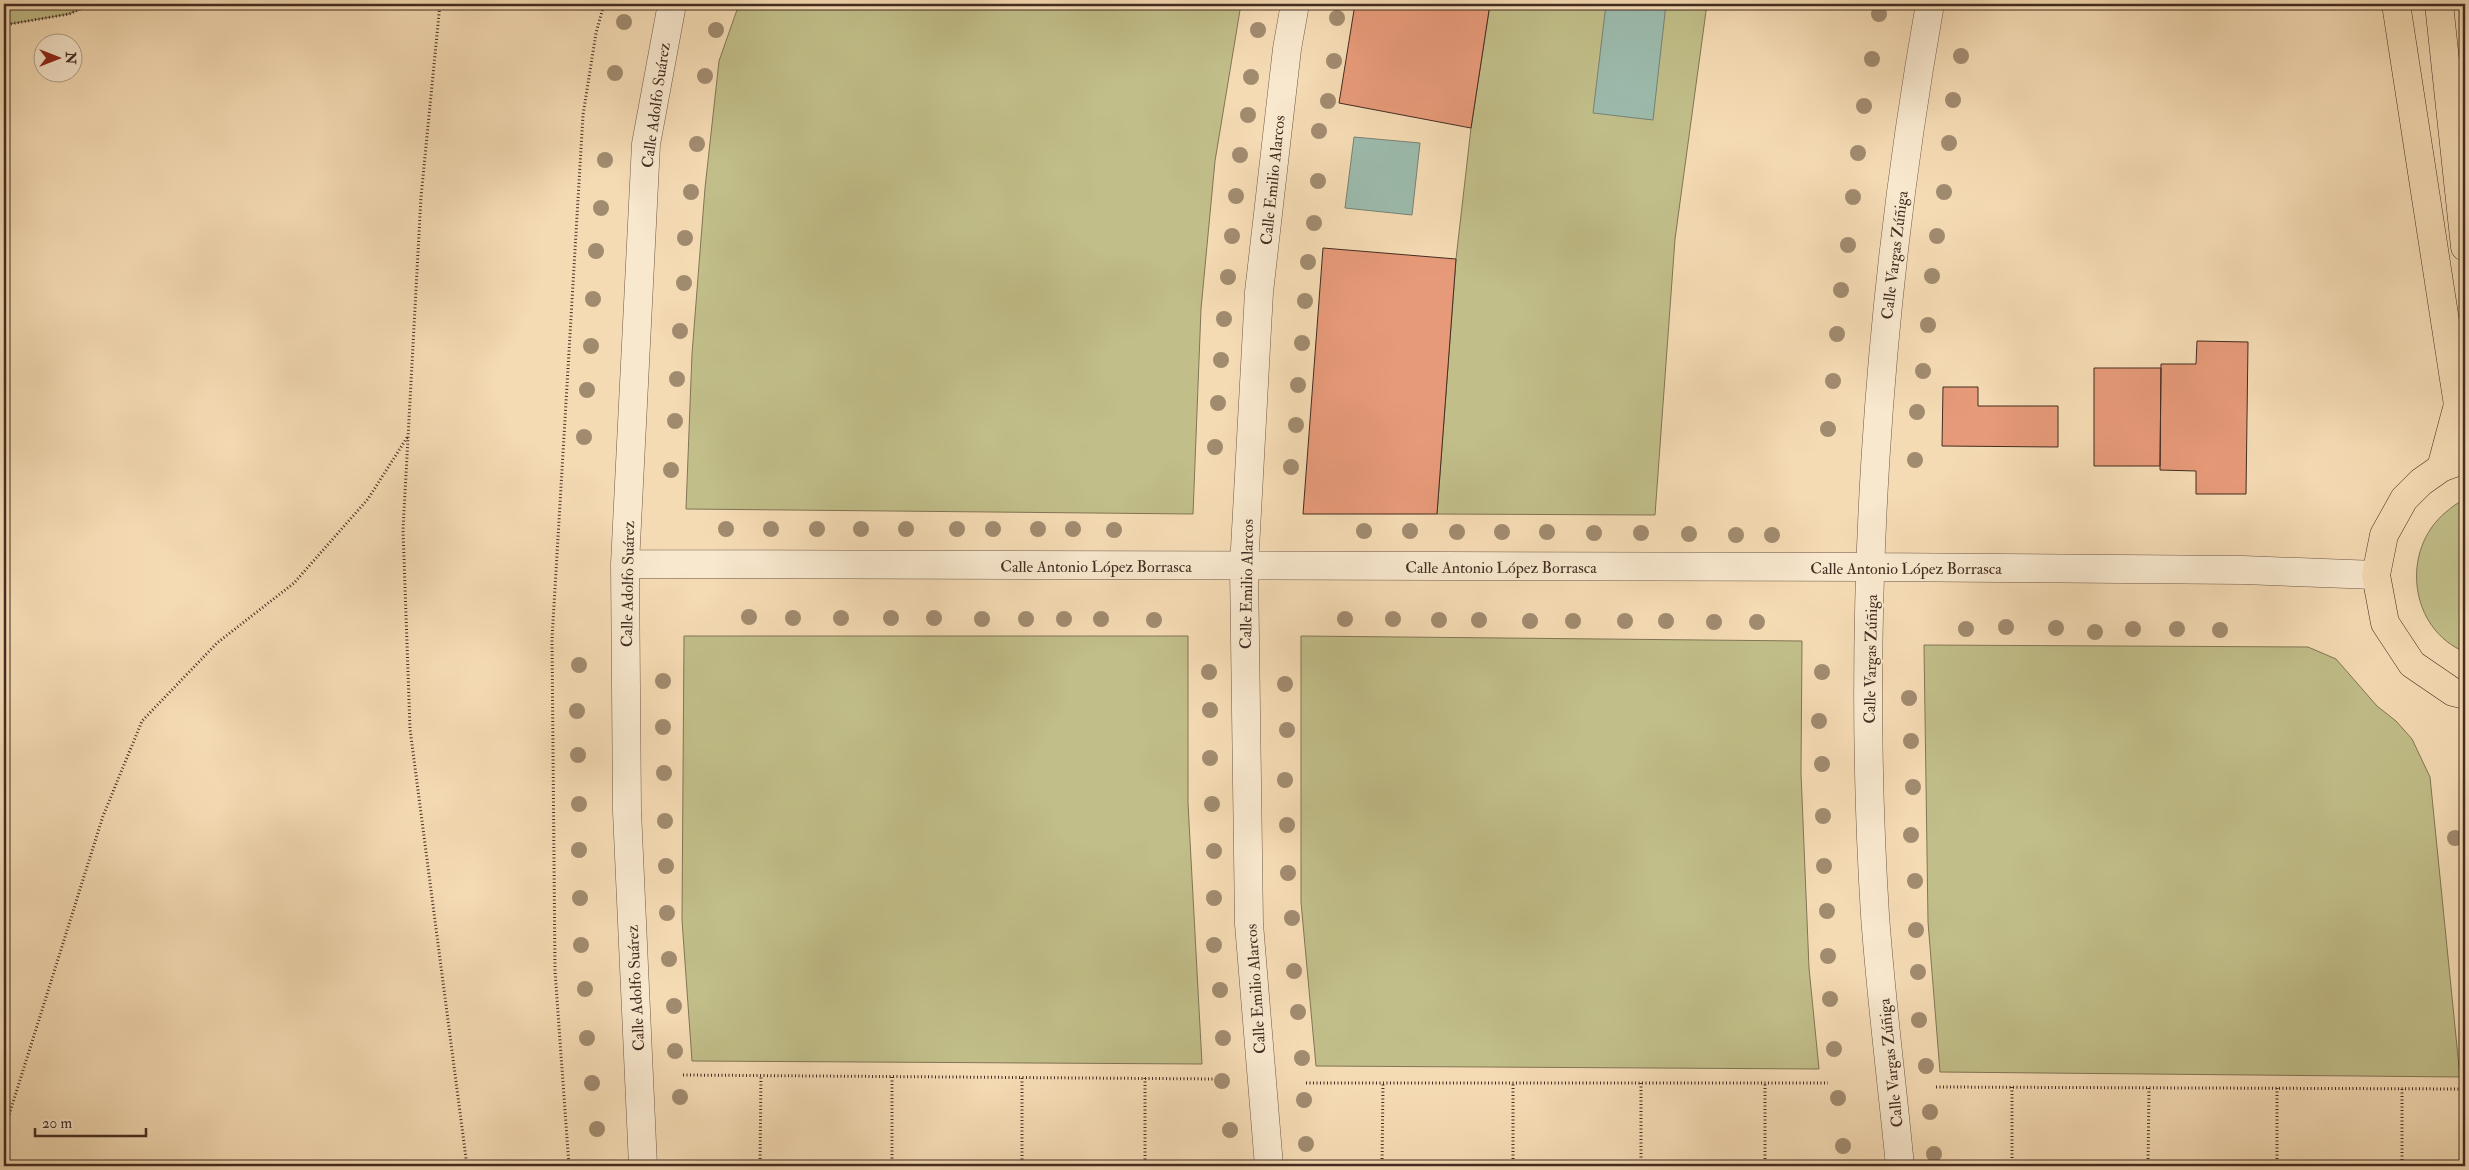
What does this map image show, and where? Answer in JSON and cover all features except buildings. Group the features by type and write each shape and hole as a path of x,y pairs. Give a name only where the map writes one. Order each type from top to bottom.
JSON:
{"main road":[{"path":"2396,4 2458,405"},
{"path":"2439,4 2465,247"},
{"path":"2461,700 2412,664 2385,623 2376,575 2384,535 2404,499 2421,482 2453,463 2458,405 2465,377"}],"street":[{"name":"Calle Adolfo Suárez","path":"643,1166 627,811 625,564 646,144 672,4"},
{"name":"Calle Emilio Alarcos","path":"1269,1166 1250,924 1244,567 1259,292 1287,49 1295,4"},
{"name":"Calle Vargas Zúñiga","path":"1900,1166 1876,916 1869,727 1871,567 1886,322 1913,97 1930,4"},
{"name":"Calle Antonio López Borrasca","path":"625,564 1244,567 1871,567 2243,570 2376,575"}],"path":[{"path":"4,25 69,14 92,4"},
{"path":"440,4 421,197 403,530 410,729 467,1166"},
{"path":"569,1166 555,971 552,639 583,115 596,33 604,4"},
{"path":"4,1131 103,816 142,720 217,643 294,584 368,499 408,436"},
{"path":"683,1075 1217,1079"},
{"path":"760,1166 761,1076"},
{"path":"892,1077 892,1166"},
{"path":"1022,1078 1022,1166"},
{"path":"1145,1078 1145,1166"},
{"path":"1306,1083 1828,1083"},
{"path":"1382,1166 1383,1083"},
{"path":"1513,1083 1513,1166"},
{"path":"1642,1083 1642,1166"},
{"path":"1765,1083 1765,1166"},
{"path":"1936,1087 2465,1089"},
{"path":"2012,1087 2012,1166"},
{"path":"2148,1166 2149,1088"},
{"path":"2277,1088 2277,1166"},
{"path":"2402,1088 2402,1166"},
{"path":"4,1160 10,1166"}],"shaded area":[{"path":"4,4 92,4 69,14 4,25"},
{"path":"739,4 1241,4 1215,161 1201,309 1193,514 686,509 692,354 705,188 719,61"},
{"path":"1490,4 1707,4 1675,239 1655,515 1437,514 1456,259 1471,128"},
{"path":"1606,4 1666,4 1653,120 1593,113"},
{"path":"1354,137 1420,143 1412,215 1345,208"},
{"path":"2465,500 2465,652 2446,641 2432,626 2422,608 2417,588 2417,567 2422,547 2431,528 2446,512 2457,503"},
{"path":"684,636 1188,636 1188,803 1202,1064 692,1061 682,920"},
{"path":"1301,636 1802,641 1801,773 1809,968 1819,1069 1316,1066 1301,902"},
{"path":"1924,645 2308,647 2336,659 2377,706 2396,721 2412,739 2430,777 2460,1077 1940,1072 1928,922"}]}
